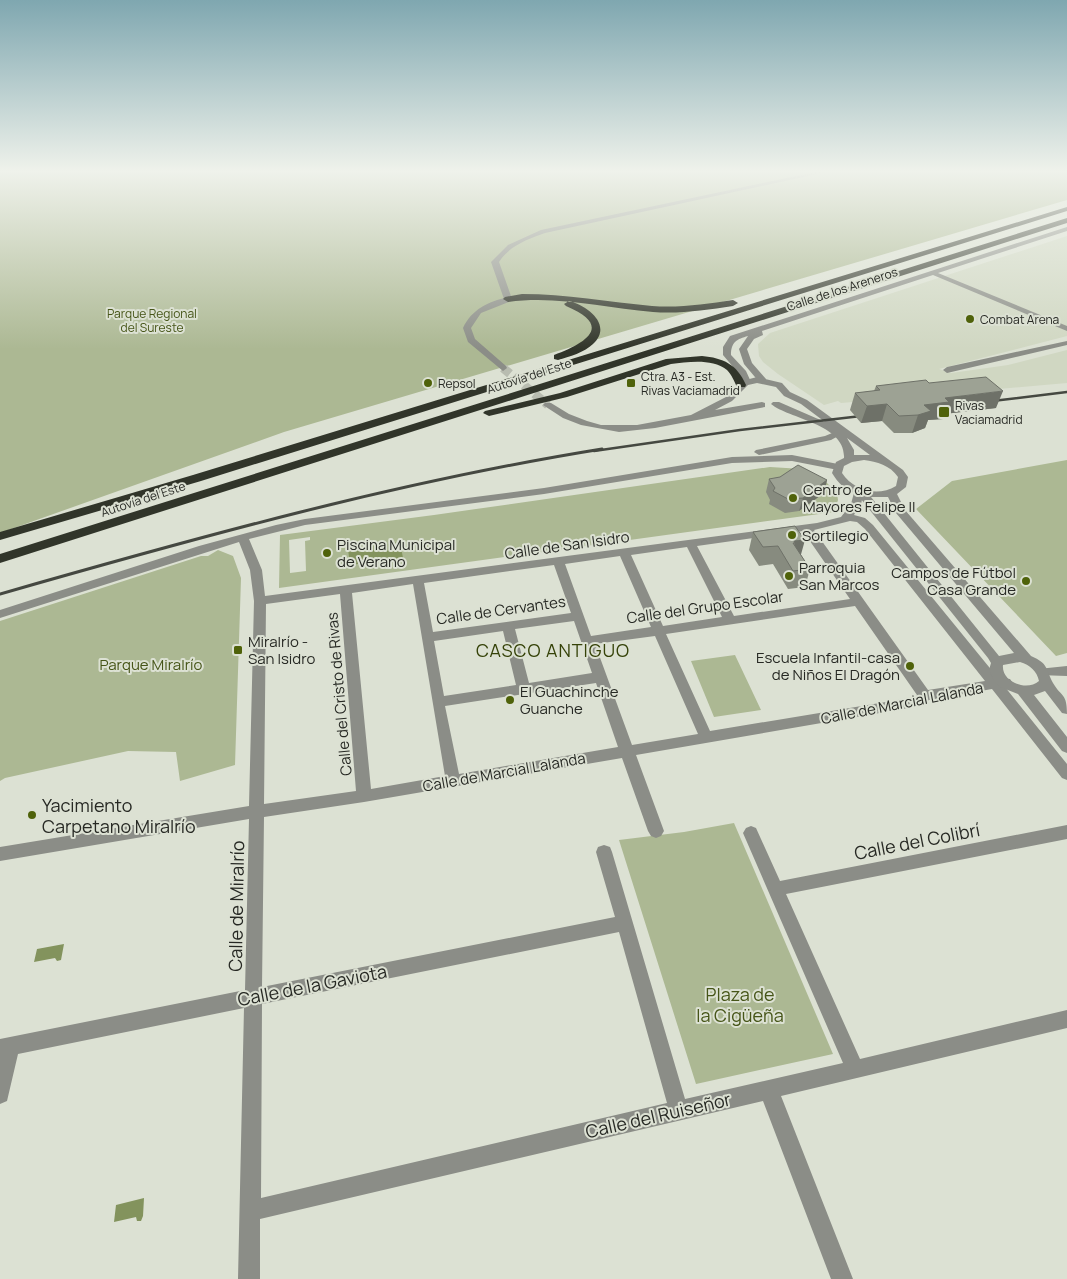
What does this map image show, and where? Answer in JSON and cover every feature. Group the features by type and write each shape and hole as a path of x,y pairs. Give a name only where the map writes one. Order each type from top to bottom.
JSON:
{"highway":[{"name":"Autovía del Este","path":"0,536 197,478 999,230"},
{"name":"Autovía del Este","path":"0,559 1037,230"},
{"path":"114,501 139,490 347,422 733,303 873,264 893,262"},
{"path":"508,299 558,297 654,309 695,309 733,303"},
{"path":"508,299 543,298 561,301 590,314 596,323 597,332 590,342 558,357"},
{"path":"376,440 404,436 563,394 670,361 702,359 725,364 736,372 742,386"}],"street":[{"path":"503,368 471,340 467,328 474,316 483,308 508,299 495,262 512,247 549,230"},
{"name":"Calle de los Areneros","path":"742,386 743,373 727,356 728,347 733,338 1065,230"},
{"name":"Calle de los Areneros","path":"763,381 748,364 744,356 743,349 751,337 791,322 1067,233"},
{"path":"936,275 1067,329"},
{"path":"947,370 1067,343"},
{"path":"694,417 728,399 742,386 763,381 781,386 788,394 804,402 897,469 904,480 901,487 891,493 877,494 860,491 842,482 837,473 838,467 849,459 867,458 886,462"},
{"path":"742,386 746,400 762,405"},
{"path":"548,405 574,421 595,427 616,429 652,427 694,417 776,404 786,400 788,394"},
{"path":"776,404 807,416 837,434 850,448 849,459"},
{"path":"0,614 243,537 304,522 544,491 732,460 837,434"},
{"path":"732,460 792,458 838,467"},
{"path":"860,491 856,504 848,517 865,522 1001,684 1067,774"},
{"path":"860,491 997,662 996,672 1001,684"},
{"path":"891,493 900,511 1026,659 1045,677 1067,709"},
{"name":"Calle de San Isidro","path":"260,601 807,527 845,520 848,517"},
{"path":"807,527 811,536 857,602 925,696"},
{"name":"Calle de Miralrío","path":"243,537 256,570 260,601 249,1279"},
{"path":"690,543 730,620"},
{"path":"624,552 706,737"},
{"path":"558,561 656,831"},
{"path":"418,579 453,781"},
{"name":"Calle del Cristo de Rivas","path":"346,590 364,796"},
{"name":"Calle del Grupo Escolar","path":"587,641 857,602"},
{"name":"Calle de Cervantes","path":"428,637 577,616"},
{"path":"508,626 524,689"},
{"path":"997,662 1004,657 1014,656 1026,659"},
{"path":"1045,677 1067,671"},
{"path":"438,702 600,677"},
{"path":"1001,684 1033,691 1042,688 1045,677"},
{"name":"Calle de Marcial Lalanda","path":"0,854 453,781 920,701 925,696 1001,684"},
{"path":"1022,690 1067,747"},
{"name":"Calle del Colibrí","path":"776,889 1067,832"},
{"path":"751,833 855,1069"},
{"path":"604,852 679,1110"},
{"name":"Calle de la Gaviota","path":"5,1047 624,923"},
{"name":"Calle del Ruiseñor","path":"250,1211 770,1090 1067,1018"},
{"path":"0,1094 5,1047"},
{"path":"770,1090 842,1279"}],"shaded area":[{"path":"1067,236 1067,336 939,369 951,373 1008,365 1067,350 1067,383 841,403 838,401 824,405 778,374 763,362 759,356 758,344 770,333"},
{"path":"400,542 403,558 350,565 348,549"},
{"path":"64,944 61,960 57,961 55,958 34,962 37,949"},
{"path":"144,1198 141,1221 137,1221 136,1217 114,1222 116,1205"}],"green space":[{"name":"Parque Regional del Sureste","path":"0,230 967,230 284,432 0,533"},
{"name":"Campos de Fútbol Casa Grande","path":"1067,460 1067,653 1056,656 916,509 952,481"},
{"path":"770,467 802,469 827,483 837,493 838,500 834,512 279,588 280,535","holes":["310,537 310,540 305,541 306,571 290,573 289,540"]},
{"name":"Parque Miralrío","path":"218,550 233,556 241,578 235,765 180,781 176,752 128,751 5,778 0,781 0,621 201,556 208,556"},
{"path":"735,655 761,710 714,717 691,661"},
{"name":"Plaza de la Cigüeña","path":"734,823 833,1054 696,1084 619,840 684,832"}],"building":[{"path":"986,377 1003,391 945,398 949,402 924,405 931,411 918,415 899,416 887,404 867,406 855,393 880,390 876,386 926,380 929,383"},
{"path":"798,465 827,480 803,498 788,499 773,491 775,488 769,479 780,477"},
{"path":"795,526 805,540 794,541 795,543 793,543 810,569 793,571 778,546 763,547 753,532"}],"tunnel":[{"path":"503,368 548,405"}],"railway":[{"path":"984,402 1067,392"},
{"path":"594,451 740,430 870,415"},
{"path":"0,594 299,512 525,462 602,449"}],"place":[{"name":"Combat Arena","path":"970,319"},
{"name":"Repsol","path":"428,383"},
{"name":"Ctra. A3 - Est. Rivas Vaciamadrid","path":"631,383"},
{"name":"Rivas Vaciamadrid","path":"944,412"},
{"name":"Centro de Mayores Felipe II","path":"793,498"},
{"name":"Sortilegio","path":"792,535"},
{"name":"Piscina Municipal de Verano","path":"327,553"},
{"name":"Parroquia San Marcos","path":"789,576"},
{"name":"Campos de Fútbol Casa Grande","path":"1026,581"},
{"name":"Miralrío - San Isidro","path":"238,650"},
{"name":"Escuela Infantil-casa de Niños El Dragón","path":"910,666"},
{"name":"El Guachinche Guanche","path":"510,700"},
{"name":"Yacimiento Carpetano Miralrío","path":"32,815"}],"district":[{"name":"CASCO ANTIGUO","path":"553,650"}]}
